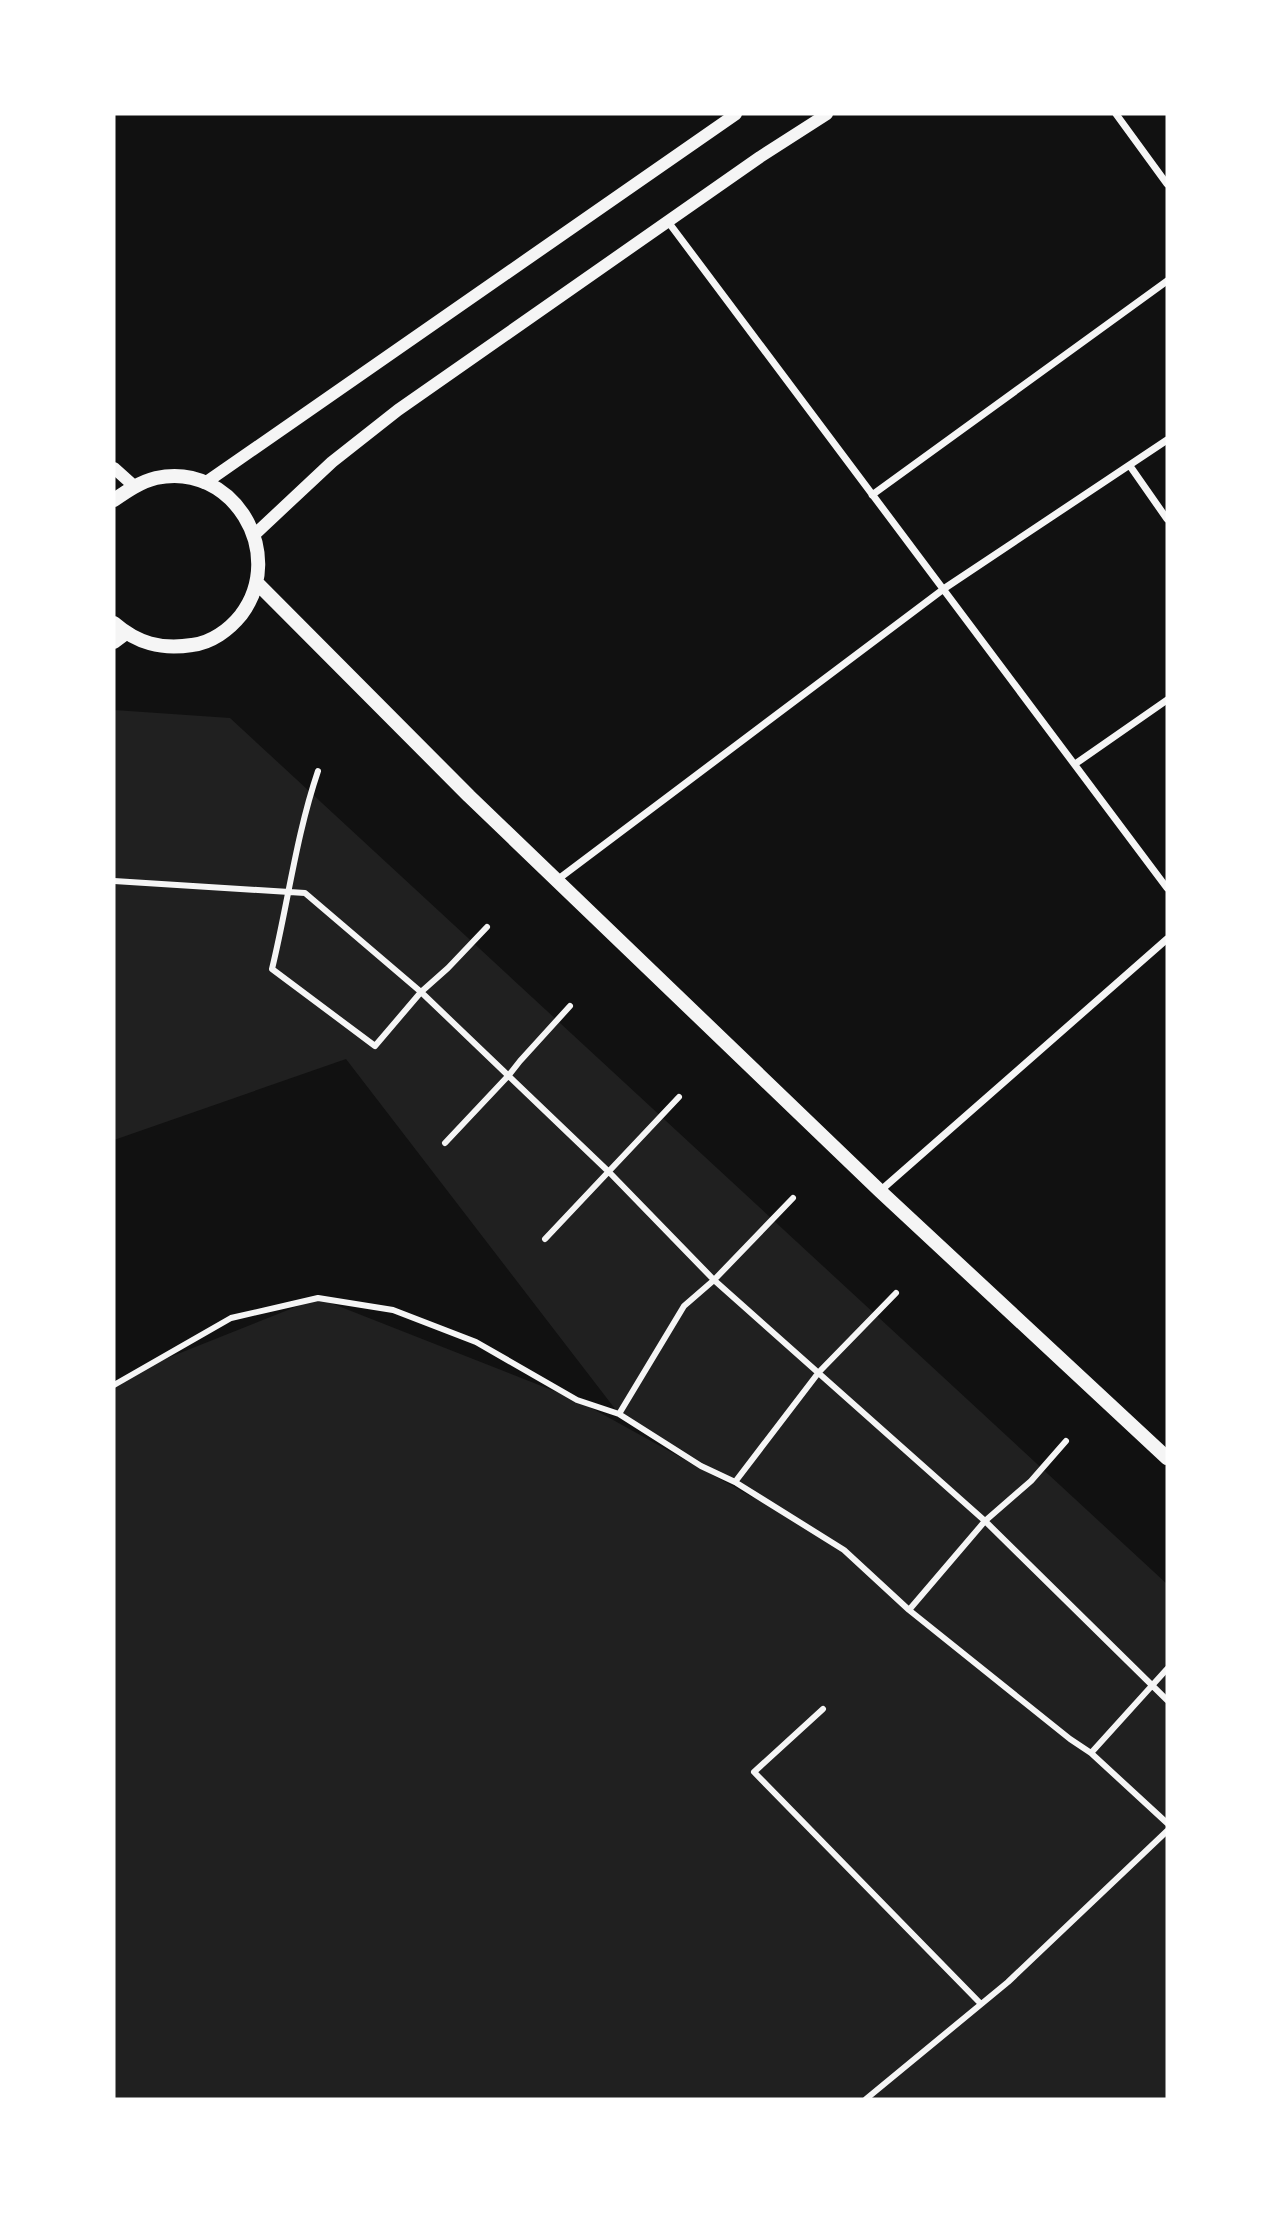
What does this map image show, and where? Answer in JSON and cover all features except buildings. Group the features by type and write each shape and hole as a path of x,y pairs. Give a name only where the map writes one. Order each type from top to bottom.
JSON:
{"main road":[{"path":"114,500 134,486 157,478 181,477 205,483 226,495 243,513 254,535 259,559 257,583 249,604 219,636 198,645 173,648 148,645 120,638 114,623"},
{"path":"257,583 469,796 880,1191 1167,1458"}],"street":[{"path":"205,483 736,114"},
{"path":"254,535 332,462 398,410 760,157 826,114"},
{"path":"1116,114 1167,184"},
{"path":"669,223 872,495 945,588 1167,888"},
{"path":"872,495 1167,281"},
{"path":"557,880 945,588 1167,440"},
{"path":"1130,466 1167,519"},
{"path":"114,468 134,486"},
{"path":"1075,764 1167,699"},
{"path":"318,771 305,808 272,969 375,1046 421,992 487,927"},
{"path":"114,881 305,893 421,992 610,1173 714,1280 985,1521 1167,1700"},
{"path":"880,1191 1167,939"},
{"path":"445,1143 509,1076 570,1006"},
{"path":"545,1239 679,1097"},
{"path":"619,1414 684,1306 714,1280 793,1198"},
{"path":"735,1482 819,1372 896,1293"},
{"path":"114,1385 231,1318 318,1298 393,1310 476,1342 577,1400 619,1414 844,1550 909,1610 1070,1740 1091,1753 1167,1823"},
{"path":"909,1610 985,1521 1031,1481 1066,1441"},
{"path":"1091,1753 1167,1669"},
{"path":"823,1709 754,1772 981,2004"},
{"path":"866,2099 1008,1982 1167,1831"}],"shaded area":[{"path":"114,710 230,718 1167,1584 1167,2099 114,2099 114,1387 150,1365 318,1298 577,1400 754,1498 735,1482 619,1414 346,1059 114,1140"}]}
